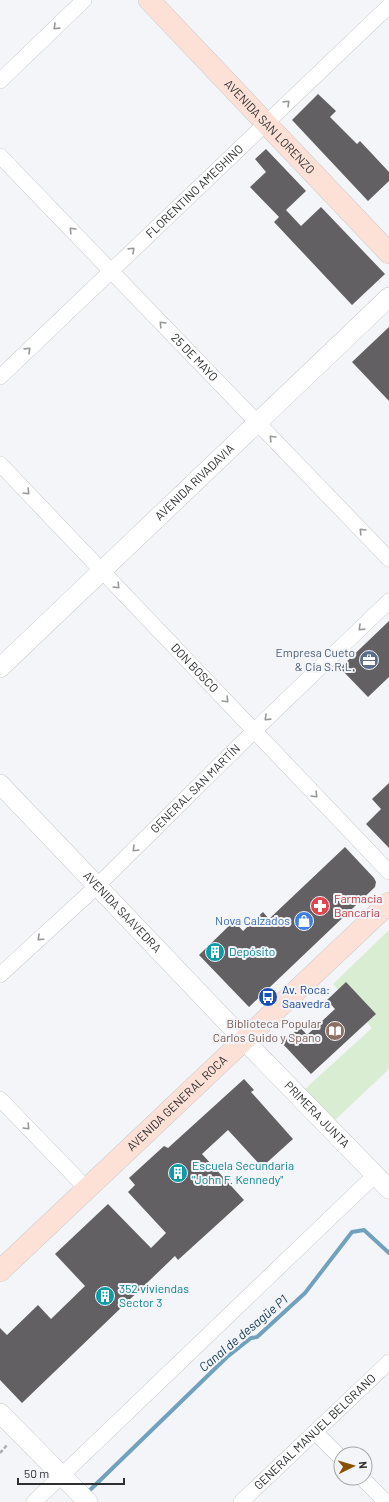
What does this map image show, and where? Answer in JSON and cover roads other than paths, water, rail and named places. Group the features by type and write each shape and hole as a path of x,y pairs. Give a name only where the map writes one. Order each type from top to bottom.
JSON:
{"main road":[{"name":"AVENIDA SAN LORENZO","path":"150,0 389,253"},
{"name":"AVENIDA GENERAL ROCA","path":"0,1272 389,903"}],"street":[{"path":"0,80 84,0"},
{"name":"FLORENTINO AMEGHINO","path":"0,377 389,6"},
{"name":"25 DE MAYO","path":"0,156 389,559"},
{"name":"AVENIDA RIVADAVIA","path":"0,668 389,297"},
{"name":"DON BOSCO","path":"0,464 389,872"},
{"name":"GENERAL SAN MARTÍN","path":"0,975 98,886 254,731 389,601"},
{"name":"AVENIDA SAAVEDRA","path":"0,784 244,1040"},
{"name":"PRIMERA JUNTA","path":"244,1040 389,1189"},
{"path":"0,1099 87,1189"},
{"path":"34,1502 375,1175"},
{"name":"GENERAL MANUEL BELGRANO","path":"241,1502 389,1362"},
{"path":"2,1419 62,1475 88,1502"},
{"path":"315,1432 333,1450"},
{"path":"370,1486 386,1502"}],"waterway":[{"name":"Canal de desagüe P1","path":"89,1491 227,1357 251,1338 257,1337 305,1293 352,1232 364,1230 389,1253"}],"place":[{"name":"Empresa Cueto & Cia S.R.L.","path":"369,660"},
{"name":"Farmacia Bancaria","path":"320,906"},
{"name":"Nova Calzados","path":"304,921"},
{"name":"Depósito","path":"215,952"},
{"name":"Av. Roca: Saavedra","path":"268,997"},
{"name":"Biblioteca Popular Carlos Guido y Spano","path":"335,1031"},
{"name":"Escuela Secundaria \"John F. Kennedy\"","path":"178,1173"},
{"name":"352 viviendas Sector 3","path":"105,1296"}]}
